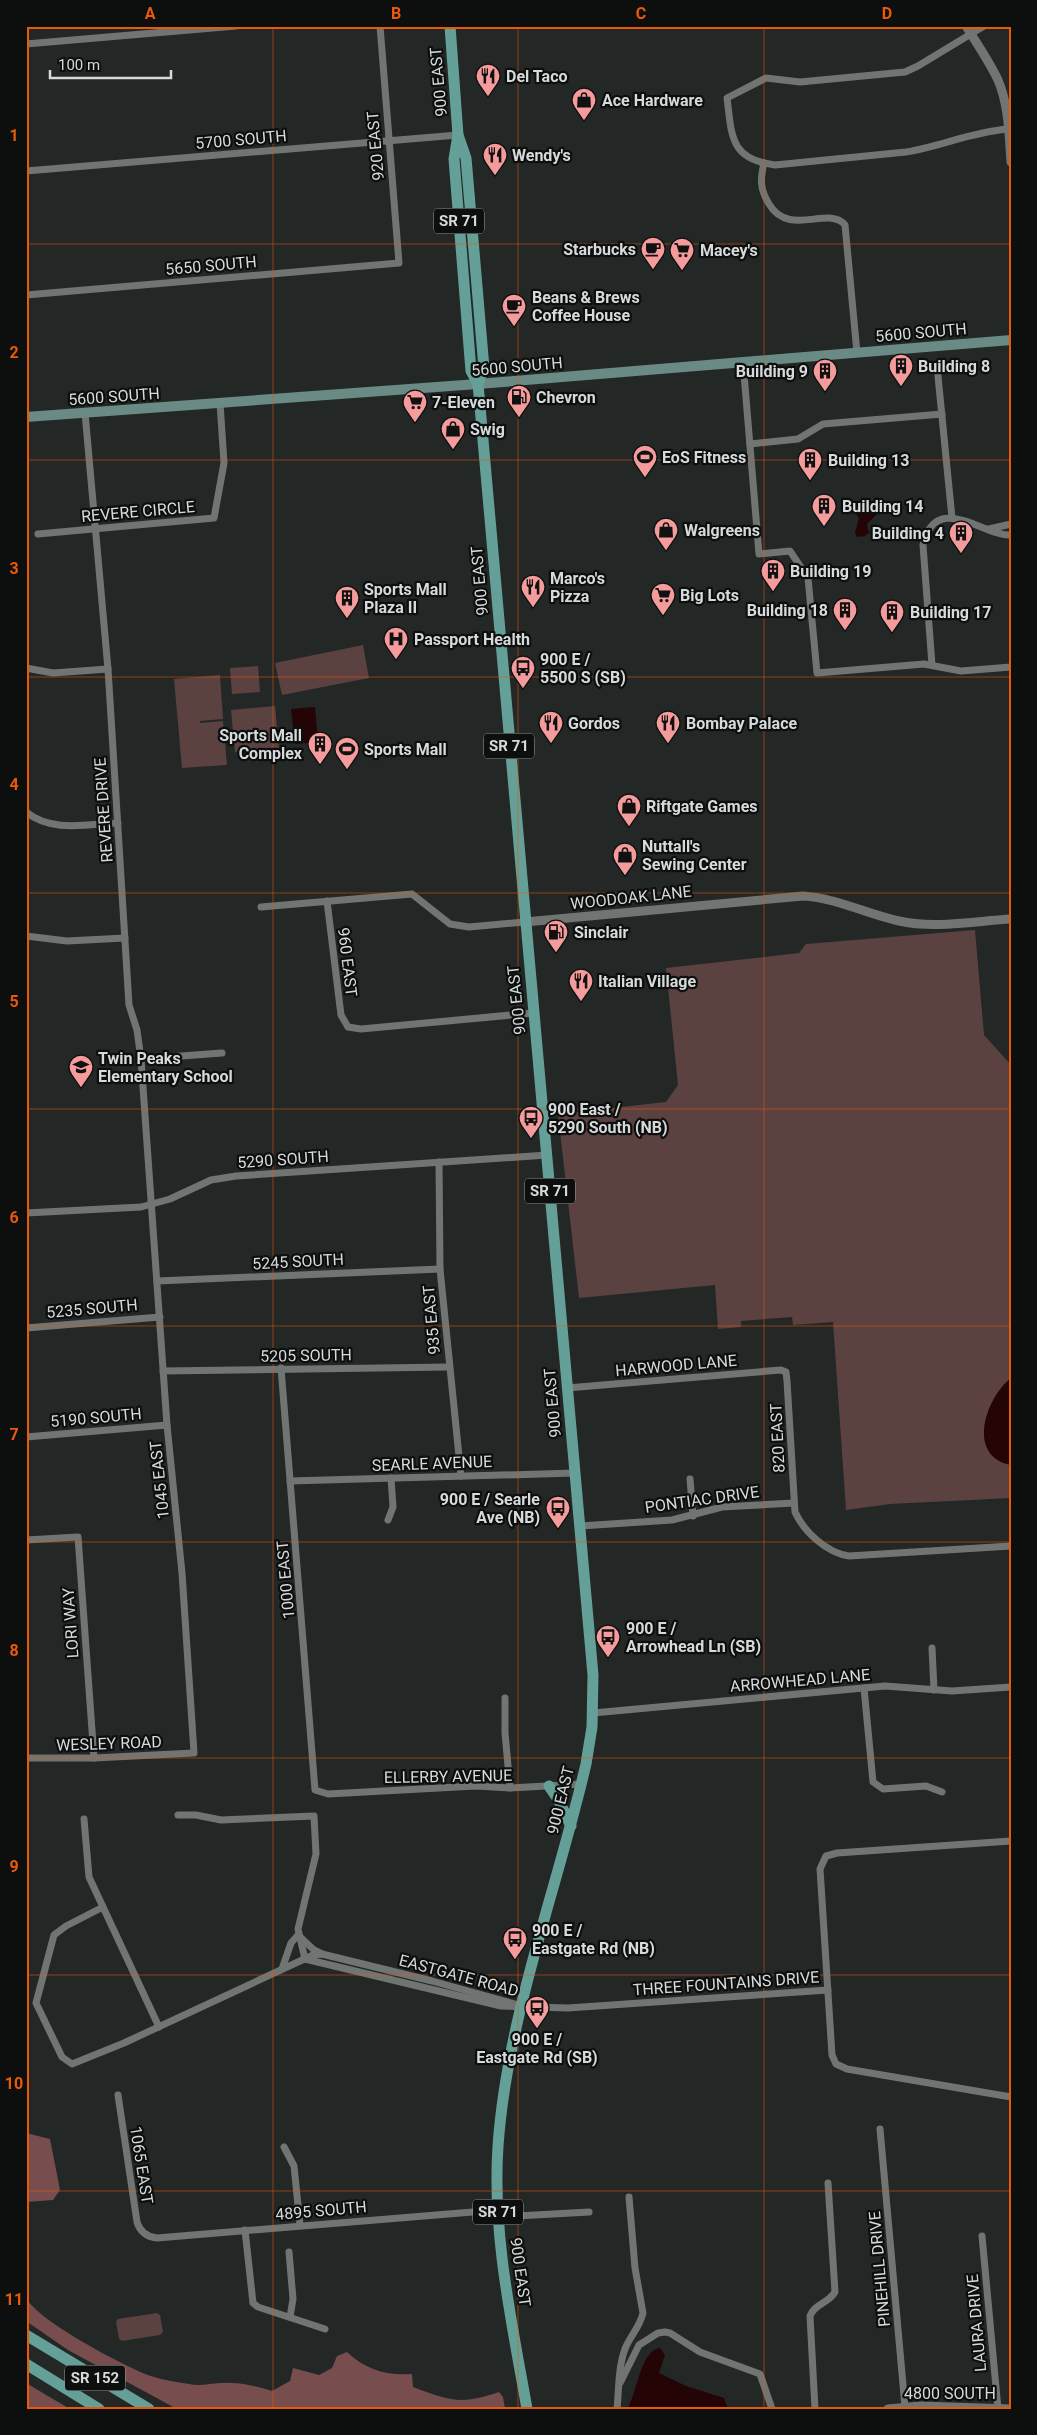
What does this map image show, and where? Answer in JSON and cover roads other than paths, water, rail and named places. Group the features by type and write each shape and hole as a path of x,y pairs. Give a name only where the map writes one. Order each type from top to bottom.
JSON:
{"main road":[{"name":"900 EAST","path":"450,26 458,135 466,158 484,368 478,384 592,1655 593,1713 590,1744 582,1784 522,2006 509,2063 500,2118 498,2214 506,2284 527,2409"},
{"name":"5600 SOUTH","path":"26,417 478,384 1011,340"},
{"path":"549,1786 558,1799 571,1826"},
{"name":"SR 152","path":"26,2335 149,2409"},
{"name":"SR 152","path":"26,2364 99,2409"}],"street":[{"path":"26,44 236,26"},
{"name":"920 EAST","path":"380,26 399,263"},
{"path":"984,26 968,30 918,66 905,72 800,82 766,78 727,98 730,132 734,143 746,156 775,165 906,152 970,134 1008,129"},
{"path":"968,30 998,81 1004,101 1011,162"},
{"name":"5700 SOUTH","path":"26,171 458,135"},
{"path":"764,163 761,189 773,212 790,221 836,218 842,220 847,234 857,353"},
{"name":"5650 SOUTH","path":"26,295 399,263"},
{"path":"743,362 759,554 790,551 808,578 817,673 924,664 961,671 1011,667"},
{"path":"937,366 952,518"},
{"name":"REVERE CIRCLE","path":"38,534 214,518 224,463 220,403"},
{"name":"REVERE DRIVE","path":"85,413 108,669 129,1005 138,1036 141,1059 152,1204"},
{"path":"750,444 798,439 823,424 942,414"},
{"path":"932,665 923,545 932,526 941,520 952,518 989,528 998,534 1011,535"},
{"path":"989,528 1011,524"},
{"path":"26,668 53,674 108,669"},
{"path":"26,812 38,820 58,826 118,823"},
{"name":"WOODOAK LANE","path":"261,907 412,894 450,924 469,927 803,896 834,900 890,919 912,923 1011,919"},
{"name":"960 EAST","path":"327,901 341,1015 346,1025 354,1029 361,1029 534,1014"},
{"path":"26,936 67,941 125,938"},
{"path":"141,1059 222,1053"},
{"name":"5290 SOUTH","path":"26,1213 152,1204 170,1199 203,1183 227,1177 547,1155"},
{"name":"935 EAST","path":"439,1162 440,1269 461,1476"},
{"name":"1045 EAST","path":"152,1204 167,1425 182,1573 194,1753"},
{"name":"5245 SOUTH","path":"157,1281 440,1269"},
{"name":"5235 SOUTH","path":"26,1328 160,1317"},
{"name":"5205 SOUTH","path":"163,1371 449,1367"},
{"name":"1000 EAST","path":"281,1368 315,1790"},
{"name":"HARWOOD LANE","path":"567,1388 781,1370 786,1372"},
{"name":"820 EAST","path":"786,1372 794,1503"},
{"name":"5190 SOUTH","path":"26,1437 167,1425"},
{"name":"SEARLE AVENUE","path":"290,1481 575,1473"},
{"path":"388,1520 393,1507 391,1478"},
{"path":"690,1479 693,1516"},
{"path":"794,1503 795,1512 802,1525 828,1548 843,1555 1011,1546"},
{"name":"PONTIAC DRIVE","path":"580,1526 672,1520 722,1507 794,1503"},
{"name":"LORI WAY","path":"26,1540 78,1537 94,1758"},
{"path":"932,1648 934,1690"},
{"name":"ARROWHEAD LANE","path":"593,1713 885,1686 970,1691 1011,1688"},
{"path":"864,1688 873,1782 883,1789 926,1786 942,1792"},
{"path":"505,1698 505,1733 510,1788"},
{"name":"WESLEY ROAD","path":"26,1758 94,1758 194,1753"},
{"name":"ELLERBY AVENUE","path":"315,1790 328,1794 476,1786 510,1788 582,1784"},
{"path":"178,1815 196,1815 221,1820 314,1816 316,1854 298,1935 291,1943 282,1969"},
{"path":"84,1819 88,1872 159,2027"},
{"path":"828,1990 820,1874 820,1864 826,1856 841,1852 1011,1841"},
{"path":"103,1907 54,1934 36,2003 62,2057 69,2063 79,2062 313,1955 322,1954"},
{"path":"298,1935 305,1959"},
{"name":"EASTGATE ROAD","path":"298,1935 314,1950 322,1954 432,1981 522,2006"},
{"name":"EASTGATE ROAD","path":"305,1959 501,2006 522,2006"},
{"name":"THREE FOUNTAINS DRIVE","path":"522,2006 568,2008 828,1990 832,2054 839,2066 1011,2097"},
{"name":"1065 EAST","path":"118,2095 137,2222 140,2230 147,2236"},
{"name":"PINEHILL DRIVE","path":"880,2129 905,2407"},
{"path":"284,2147 294,2166 300,2225"},
{"path":"815,2409 810,2322 812,2311 827,2302 835,2292 828,2183"},
{"path":"617,2409 619,2376 625,2350 641,2320 642,2313 635,2268 629,2197"},
{"name":"4895 SOUTH","path":"147,2236 157,2238 300,2225 498,2214 589,2212"},
{"path":"245,2230 252,2301 258,2307 325,2329"},
{"name":"LAURA DRIVE","path":"982,2236 998,2409"},
{"path":"289,2252 293,2299 290,2317"},
{"path":"620,2383 639,2345 647,2339 665,2332 670,2333 700,2352 760,2374 772,2409"},
{"name":"4800 SOUTH","path":"888,2409 905,2407 1011,2409"}],"place":[{"name":"Del Taco","path":"488,97"},
{"name":"Ace Hardware","path":"584,121"},
{"name":"Wendy's","path":"495,176"},
{"name":"Starbucks","path":"653,270"},
{"name":"Macey's","path":"682,271"},
{"name":"Beans & Brews Coffee House","path":"514,327"},
{"name":"Building 8","path":"901,387"},
{"name":"Building 9","path":"825,392"},
{"name":"Chevron","path":"519,418"},
{"name":"7-Eleven","path":"415,423"},
{"name":"Swig","path":"453,450"},
{"name":"EoS Fitness","path":"645,478"},
{"name":"Building 13","path":"810,481"},
{"name":"Building 14","path":"824,527"},
{"name":"Walgreens","path":"666,551"},
{"name":"Building 4","path":"961,554"},
{"name":"Building 19","path":"773,592"},
{"name":"Marco's Pizza","path":"533,608"},
{"name":"Big Lots","path":"663,616"},
{"name":"Sports Mall Plaza II","path":"347,619"},
{"name":"Building 18","path":"845,631"},
{"name":"Building 17","path":"892,633"},
{"name":"Passport Health","path":"396,660"},
{"name":"900 E / 5500 S (SB)","path":"523,689"},
{"name":"Gordos","path":"551,744"},
{"name":"Bombay Palace","path":"668,744"},
{"name":"Sports Mall Complex","path":"320,765"},
{"name":"Sports Mall","path":"347,770"},
{"name":"Riftgate Games","path":"629,827"},
{"name":"Nuttall's Sewing Center","path":"625,876"},
{"name":"Sinclair","path":"556,953"},
{"name":"Italian Village","path":"581,1002"},
{"name":"Twin Peaks Elementary School","path":"81,1088"},
{"name":"900 East / 5290 South (NB)","path":"531,1139"},
{"name":"900 E / Searle Ave (NB)","path":"558,1529"},
{"name":"900 E / Arrowhead Ln (SB)","path":"608,1658"},
{"name":"900 E / Eastgate Rd (NB)","path":"515,1960"},
{"name":"900 E / Eastgate Rd (SB)","path":"537,2029"}]}
